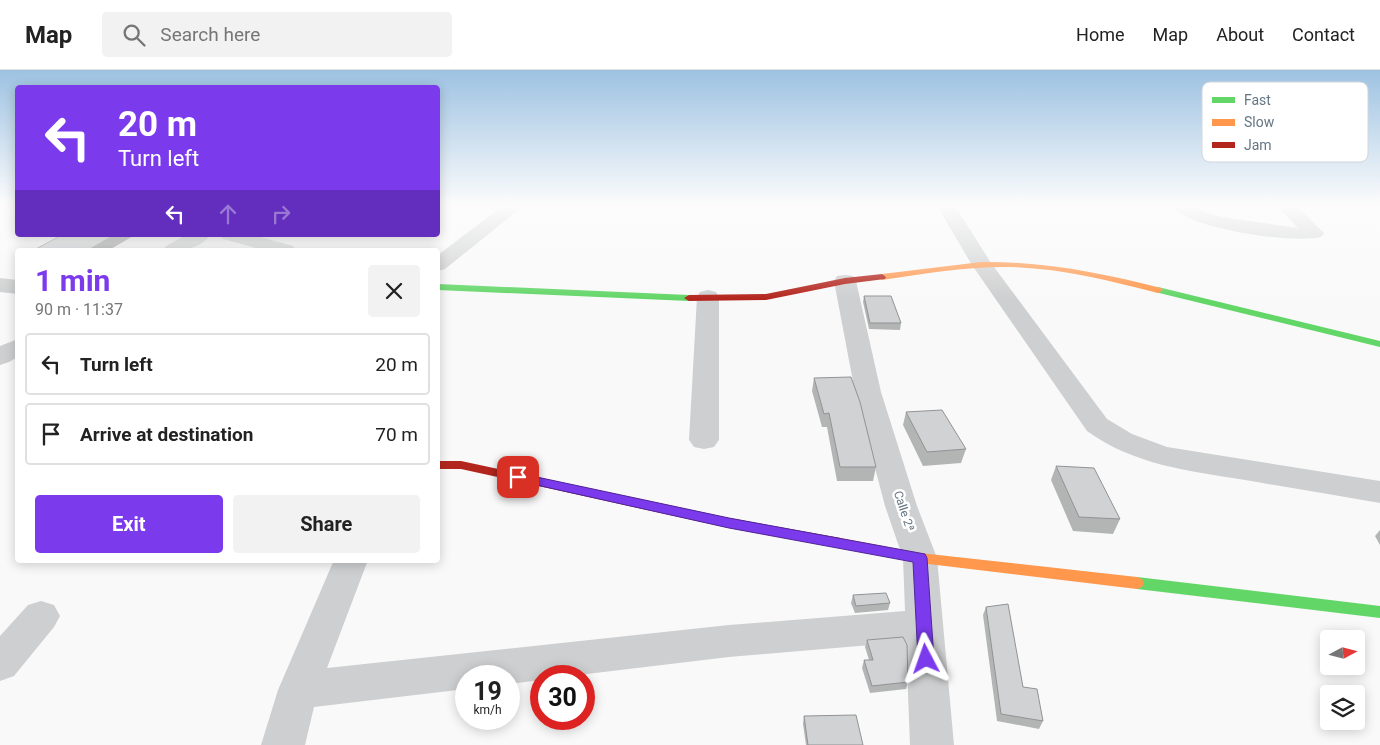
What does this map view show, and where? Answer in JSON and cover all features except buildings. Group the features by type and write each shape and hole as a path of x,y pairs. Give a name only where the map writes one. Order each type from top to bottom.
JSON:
{"street":[{"path":"440,263 476,236"},
{"path":"964,236 982,265 1097,425 1133,448 1165,457 1380,492"},
{"path":"177,248 196,237"},
{"path":"237,237 279,248"},
{"path":"440,287 666,298 766,297 845,281 982,265 1038,267 1087,273 1380,344"},
{"name":"Calle 2ª","path":"845,281 868,392 901,506 920,558 932,745"},
{"path":"0,285 15,287"},
{"path":"704,440 708,297"},
{"path":"0,357 15,348"},
{"path":"440,464 461,465 729,523 920,558 1380,612"},
{"path":"283,745 298,690 350,563"},
{"path":"0,664 41,616"},
{"path":"298,690 729,641 923,625"}],"traffic: fast":[{"path":"440,287 689,298"},
{"path":"1158,290 1380,344"},
{"path":"1137,583 1380,612"}],"traffic: slow":[{"path":"882,277 969,266 1026,265 1092,275 1158,290"},
{"path":"835,542 920,558 1137,583"}],"traffic: jam":[{"path":"689,298 766,297 845,281 882,277"},
{"path":"440,465 461,465 729,523 835,542"}],"route":[{"path":"518,477 729,523 920,558 926,659"}]}
